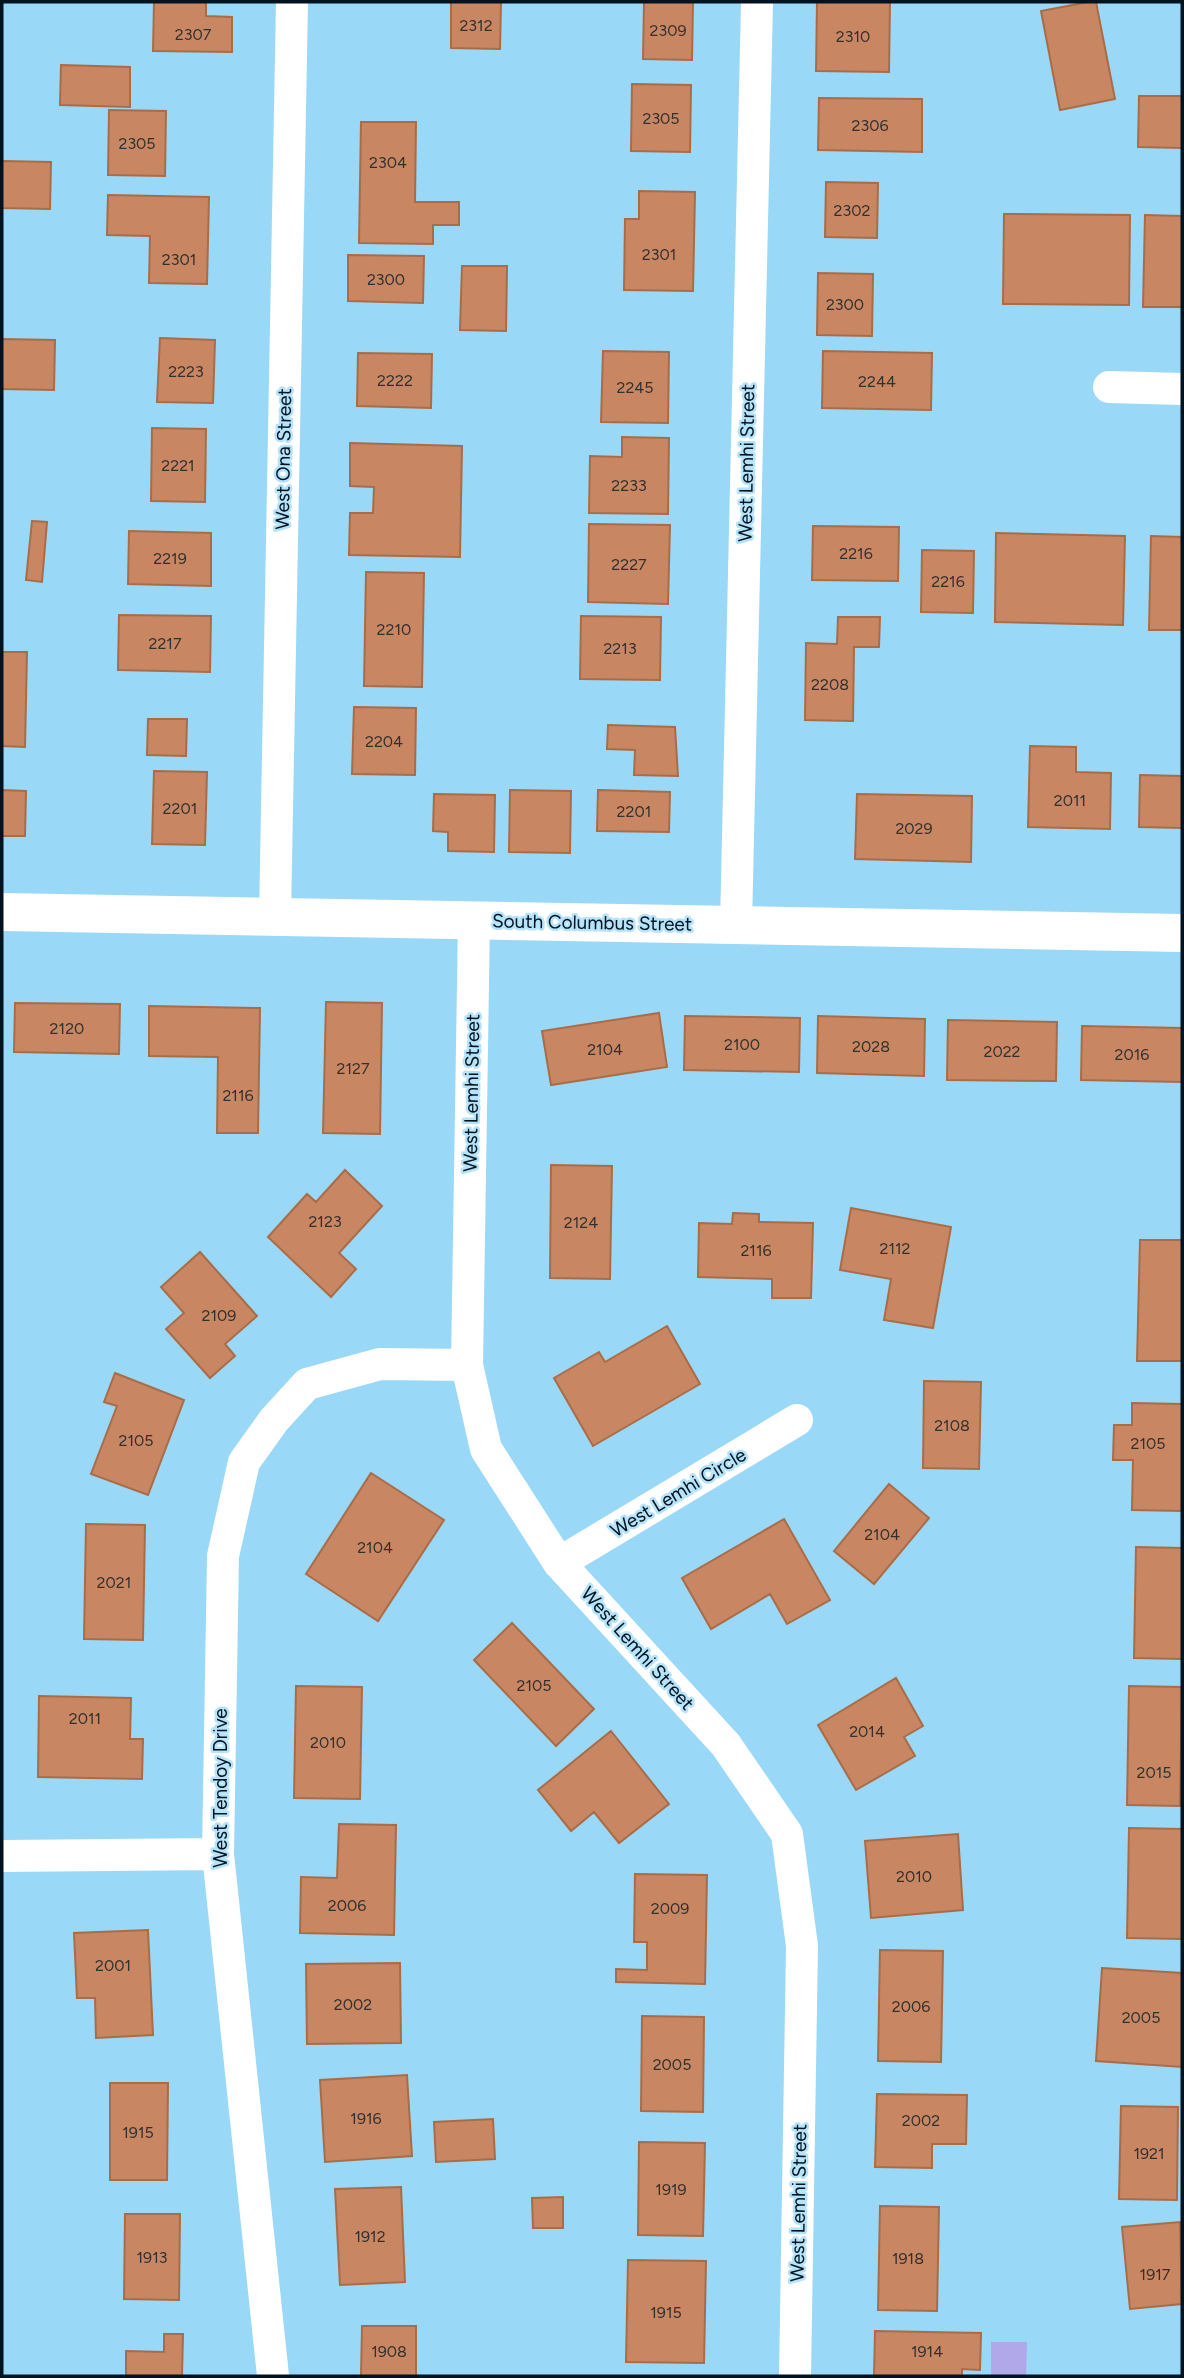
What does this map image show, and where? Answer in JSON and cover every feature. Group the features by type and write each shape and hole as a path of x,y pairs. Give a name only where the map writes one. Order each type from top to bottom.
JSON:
{"street":[{"name":"West Ona Street","path":"275,917 292,2"},
{"name":"West Lemhi Street","path":"736,925 757,2"},
{"path":"1109,387 1182,389"},
{"name":"South Columbus Street","path":"2,912 1182,933"},
{"name":"West Lemhi Street","path":"474,920 467,1365 486,1449 559,1563 726,1745 787,1834 802,1946 795,2376"},
{"name":"West Tendoy Drive","path":"273,2376 218,1854 223,1556 244,1462 274,1419 307,1384 380,1364 467,1365"},
{"name":"West Lemhi Circle","path":"559,1563 797,1420"},
{"path":"2,1856 218,1854"}],"shaded area":[{"path":"991,2342 1027,2342 1026,2376 991,2376"}],"building":[{"path":"154,2 206,2 206,16 232,17 232,52 153,51"},
{"path":"451,2 501,2 500,49 451,48"},
{"path":"644,2 693,2 692,60 643,59"},
{"path":"817,2 890,2 889,72 816,71"},
{"path":"1096,2 1115,99 1060,110 1041,11"},
{"path":"61,65 130,67 130,107 60,105"},
{"path":"632,84 691,85 690,152 631,151"},
{"path":"1139,96 1182,96 1182,148 1138,147"},
{"path":"819,98 922,99 922,152 818,150"},
{"path":"109,110 166,111 165,176 108,175"},
{"path":"361,122 416,122 415,202 459,202 459,225 433,225 433,244 359,243"},
{"path":"2,161 51,162 50,209 2,208"},
{"path":"826,182 878,183 877,238 825,237"},
{"path":"639,191 695,192 693,291 624,290 625,219 639,219"},
{"path":"108,195 209,197 207,284 149,283 150,236 107,235"},
{"path":"1004,214 1130,215 1129,305 1003,304"},
{"path":"1145,215 1182,216 1182,307 1143,307"},
{"path":"348,255 424,256 423,303 348,301"},
{"path":"462,266 507,266 506,331 460,330"},
{"path":"818,273 873,274 872,336 817,335"},
{"path":"160,338 215,340 213,403 157,402"},
{"path":"2,339 55,340 54,390 2,389"},
{"path":"603,351 669,352 668,423 601,422"},
{"path":"823,351 932,353 931,410 822,408"},
{"path":"358,353 432,354 431,408 357,406"},
{"path":"152,428 206,429 205,502 151,501"},
{"path":"622,437 669,438 668,514 589,513 590,456 622,457"},
{"path":"350,443 462,446 460,557 349,555 350,513 373,513 374,487 350,486"},
{"path":"32,521 47,522 42,582 26,580"},
{"path":"589,524 670,525 668,604 588,602"},
{"path":"813,526 899,527 898,581 812,580"},
{"path":"129,531 211,533 211,586 128,584"},
{"path":"996,533 1125,536 1123,625 995,622"},
{"path":"1151,536 1182,537 1182,630 1149,630"},
{"path":"922,550 974,551 973,613 921,612"},
{"path":"366,572 424,573 422,687 364,686"},
{"path":"119,615 211,616 210,672 118,670"},
{"path":"581,616 661,617 660,680 580,679"},
{"path":"838,617 880,617 879,647 854,647 853,721 805,720 806,643 837,644"},
{"path":"2,652 27,652 25,747 2,746"},
{"path":"354,707 416,708 415,775 352,774"},
{"path":"148,719 187,719 186,756 147,755"},
{"path":"608,725 675,727 678,776 634,775 635,750 607,749"},
{"path":"1030,746 1076,747 1076,772 1111,773 1110,829 1028,827"},
{"path":"154,771 207,772 205,845 152,844"},
{"path":"1140,775 1182,776 1182,828 1139,827"},
{"path":"2,790 26,791 25,836 2,836"},
{"path":"510,790 571,791 570,853 509,852"},
{"path":"598,790 670,792 669,832 597,831"},
{"path":"434,794 495,795 494,852 448,851 448,832 433,831"},
{"path":"857,794 972,796 971,862 855,859"},
{"path":"326,1002 382,1003 380,1134 323,1133"},
{"path":"15,1003 120,1004 119,1054 14,1052"},
{"path":"149,1006 260,1008 258,1133 217,1133 218,1057 149,1056"},
{"path":"659,1013 667,1067 551,1085 542,1031"},
{"path":"685,1016 800,1018 799,1072 684,1070"},
{"path":"818,1016 925,1019 924,1076 817,1073"},
{"path":"948,1020 1057,1022 1056,1081 947,1080"},
{"path":"1082,1026 1182,1028 1182,1082 1081,1080"},
{"path":"551,1165 612,1166 610,1279 550,1278"},
{"path":"345,1170 382,1206 339,1253 356,1269 331,1297 268,1237 307,1194 316,1202"},
{"path":"851,1208 951,1227 933,1328 884,1320 891,1279 840,1270"},
{"path":"733,1213 759,1214 759,1222 813,1223 811,1298 772,1298 772,1279 698,1277 699,1223 732,1224"},
{"path":"1140,1240 1182,1240 1182,1361 1137,1361"},
{"path":"200,1252 257,1316 225,1344 235,1356 210,1378 166,1329 184,1313 161,1287"},
{"path":"667,1326 700,1384 593,1446 554,1378 599,1352 605,1362"},
{"path":"115,1373 184,1400 148,1495 91,1474 117,1406 104,1402"},
{"path":"924,1381 981,1382 979,1469 923,1468"},
{"path":"1132,1403 1182,1404 1182,1511 1132,1510 1133,1460 1113,1460 1114,1425 1132,1425"},
{"path":"371,1473 444,1520 378,1621 306,1574"},
{"path":"889,1484 929,1518 874,1584 834,1551"},
{"path":"784,1519 830,1600 787,1624 770,1594 711,1629 682,1578"},
{"path":"86,1524 145,1525 143,1640 84,1639"},
{"path":"1136,1547 1182,1548 1182,1659 1134,1658"},
{"path":"512,1623 594,1709 556,1746 474,1660"},
{"path":"896,1678 923,1726 904,1737 915,1756 856,1790 818,1725"},
{"path":"296,1686 362,1687 360,1799 294,1798"},
{"path":"1129,1686 1182,1687 1180,1806 1127,1805"},
{"path":"39,1696 131,1698 130,1739 143,1739 142,1779 38,1777"},
{"path":"611,1731 669,1804 619,1843 594,1812 571,1831 538,1790"},
{"path":"339,1824 396,1825 394,1935 300,1933 301,1877 337,1878"},
{"path":"1129,1828 1182,1829 1182,1939 1127,1938"},
{"path":"958,1834 963,1910 871,1918 865,1841"},
{"path":"635,1874 707,1875 705,1984 616,1982 616,1969 647,1970 647,1942 634,1942"},
{"path":"148,1930 153,2035 96,2038 95,1998 77,1998 74,1933"},
{"path":"880,1950 943,1951 941,2062 878,2061"},
{"path":"400,1963 401,2043 307,2044 306,1964"},
{"path":"1102,1968 1182,1973 1182,2067 1096,2061"},
{"path":"642,2016 704,2017 703,2112 641,2111"},
{"path":"407,2075 412,2156 325,2162 320,2080"},
{"path":"110,2083 168,2083 167,2180 110,2180"},
{"path":"877,2094 967,2095 966,2144 932,2144 932,2168 875,2167"},
{"path":"1121,2106 1178,2107 1177,2200 1119,2199"},
{"path":"493,2119 495,2159 436,2162 434,2122"},
{"path":"639,2142 705,2143 703,2236 638,2235"},
{"path":"401,2187 405,2282 340,2285 335,2189"},
{"path":"563,2197 563,2228 533,2228 532,2198"},
{"path":"880,2206 939,2207 937,2311 878,2310"},
{"path":"125,2214 180,2214 179,2300 124,2299"},
{"path":"1180,2222 1182,2304 1130,2309 1122,2227"},
{"path":"628,2260 706,2261 704,2363 626,2362"},
{"path":"362,2326 416,2326 416,2376 361,2376"},
{"path":"875,2331 981,2333 980,2370 962,2369 962,2376 874,2376"},
{"path":"164,2334 183,2334 182,2376 126,2376 126,2351 164,2352"}]}
